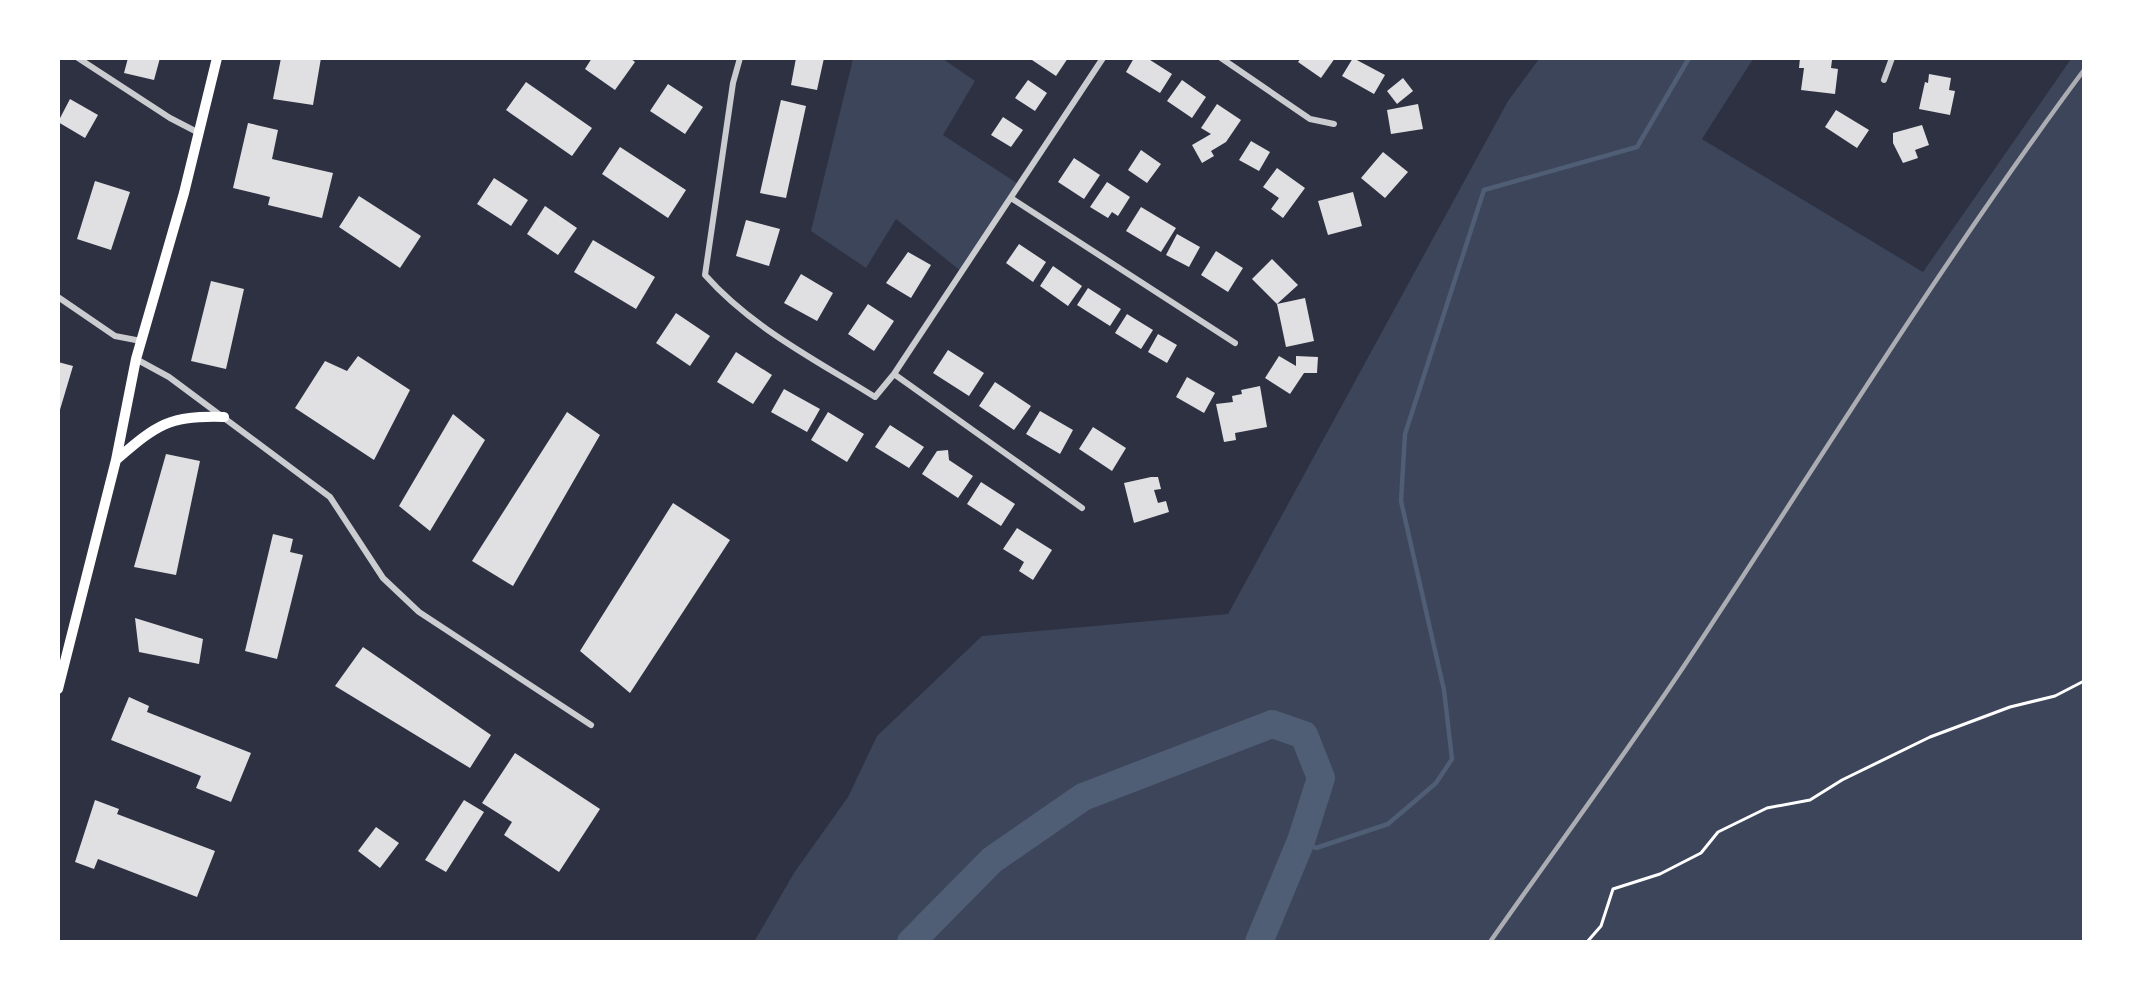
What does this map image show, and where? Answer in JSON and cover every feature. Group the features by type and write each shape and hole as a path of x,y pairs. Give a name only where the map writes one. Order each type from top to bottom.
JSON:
{"main road":[{"path":"58,689 116,460 136,359 199,133 217,58"},
{"path":"116,460 149,432 170,420 197,416 224,417"}],"street":[{"path":"78,58 170,118 199,133"},
{"path":"740,58 733,83 705,275 725,298 749,319 875,397 894,374 1103,58"},
{"path":"1221,58 1310,119 1334,123"},
{"path":"1884,80 1892,58"},
{"path":"1011,198 1235,343"},
{"path":"58,297 115,336 141,340"},
{"path":"136,359 169,377 330,497 383,578 419,612 591,725"},
{"path":"894,374 1082,508"}],"path":[{"path":"1587,942 1601,926 1613,889 1660,874 1701,853 1718,832 1767,808 1810,800 1842,780 1930,737 2010,707 2055,696 2084,681"}],"shaded area":[{"path":"853,59 943,59 975,81 943,135 1020,185 962,272 896,219 866,268 811,231"},
{"path":"1539,59 1753,59 1702,139 1923,272 2071,59 2083,59 2083,941 754,942 794,873 848,797 877,736 982,636 1228,614 1508,101"}],"building":[{"path":"128,58 160,58 154,80 124,73"},
{"path":"281,58 321,58 313,105 273,99"},
{"path":"592,58 630,58 635,62 615,90 585,69"},
{"path":"796,58 824,58 817,90 791,85"},
{"path":"1033,58 1068,58 1056,76 1032,60"},
{"path":"1134,58 1147,58 1172,74 1160,93 1126,72"},
{"path":"1301,58 1335,58 1321,78 1298,62"},
{"path":"1353,58 1385,75 1374,94 1342,76"},
{"path":"1800,58 1832,60 1831,68 1838,69 1835,94 1801,90 1804,68 1799,68"},
{"path":"1929,74 1951,78 1949,90 1955,91 1950,115 1919,109"},
{"path":"1403,78 1413,91 1397,104 1387,91"},
{"path":"1028,80 1047,93 1035,111 1015,98"},
{"path":"1182,80 1206,97 1192,118 1167,101"},
{"path":"526,82 592,128 572,156 506,110"},
{"path":"668,84 703,107 685,134 650,111"},
{"path":"70,99 98,115 85,138 58,122"},
{"path":"781,100 806,106 786,198 760,193"},
{"path":"1217,104 1241,120 1226,142 1211,151 1214,156 1202,163 1192,145 1211,134 1201,128"},
{"path":"1418,104 1423,129 1391,134 1387,110"},
{"path":"1836,110 1869,130 1857,148 1825,127"},
{"path":"1003,117 1023,130 1011,147 991,135"},
{"path":"248,123 278,130 272,159 333,173 322,218 268,205 270,197 233,188"},
{"path":"1922,125 1929,145 1915,150 1918,158 1903,163 1893,143 1893,133"},
{"path":"1251,141 1270,152 1259,171 1239,160"},
{"path":"620,147 686,190 668,218 602,174"},
{"path":"1141,150 1161,164 1147,183 1128,170"},
{"path":"1383,152 1408,172 1385,198 1361,178"},
{"path":"1074,158 1100,175 1084,199 1058,182"},
{"path":"1277,168 1305,188 1283,218 1271,209 1279,198 1263,187"},
{"path":"494,178 528,200 511,226 477,204"},
{"path":"95,181 130,192 111,250 77,239"},
{"path":"1107,182 1130,197 1118,216 1112,212 1108,218 1090,207"},
{"path":"1353,192 1362,226 1328,235 1318,201"},
{"path":"359,196 421,236 400,268 339,227"},
{"path":"545,206 577,228 558,255 527,234"},
{"path":"1141,207 1176,228 1161,252 1126,231"},
{"path":"746,220 780,229 769,266 736,256"},
{"path":"1177,234 1200,247 1189,267 1166,255"},
{"path":"593,240 655,277 636,309 574,272"},
{"path":"1019,244 1046,262 1033,282 1006,263"},
{"path":"1216,251 1243,268 1228,292 1201,275"},
{"path":"908,252 931,265 911,298 886,283"},
{"path":"1272,259 1298,285 1277,304 1252,279"},
{"path":"1053,266 1082,286 1068,306 1040,286"},
{"path":"801,274 833,293 817,321 784,303"},
{"path":"211,281 244,289 226,369 191,361"},
{"path":"1088,288 1121,309 1110,326 1077,305"},
{"path":"1305,298 1314,341 1286,347 1277,304"},
{"path":"868,304 894,321 874,351 848,334"},
{"path":"676,313 710,336 690,366 656,343"},
{"path":"1127,314 1153,330 1141,349 1115,333"},
{"path":"1158,334 1177,345 1167,363 1148,352"},
{"path":"948,350 984,373 969,396 933,373"},
{"path":"736,352 772,375 753,404 717,382"},
{"path":"358,356 410,390 374,460 295,408 325,361 347,371"},
{"path":"1279,356 1296,366 1296,356 1318,357 1317,373 1304,373 1290,394 1265,378"},
{"path":"58,362 73,366 59,413 58,413"},
{"path":"1187,377 1215,393 1204,413 1176,397"},
{"path":"995,382 1031,406 1014,430 979,406"},
{"path":"1260,386 1267,427 1235,433 1236,440 1224,442 1216,404 1233,402 1232,396 1242,394 1241,390"},
{"path":"784,389 820,409 807,432 771,412"},
{"path":"1040,411 1073,430 1060,454 1026,434"},
{"path":"567,412 600,435 513,586 472,561"},
{"path":"828,412 864,434 847,462 811,440"},
{"path":"453,414 485,440 430,531 399,506"},
{"path":"890,425 924,447 909,468 875,447"},
{"path":"1093,427 1126,448 1112,471 1079,449"},
{"path":"948,450 949,460 973,476 958,498 922,474 937,451"},
{"path":"166,454 200,461 176,575 134,567"},
{"path":"1158,477 1161,489 1154,490 1158,503 1166,501 1169,512 1134,523 1124,483"},
{"path":"981,482 1015,504 1001,526 967,504"},
{"path":"673,503 730,540 630,693 580,651"},
{"path":"1017,528 1052,550 1033,580 1019,571 1024,562 1003,549"},
{"path":"273,534 293,539 290,552 303,555 277,659 245,651"},
{"path":"135,618 203,639 199,664 139,652"},
{"path":"363,647 491,735 470,768 335,686"},
{"path":"129,697 149,706 147,712 251,753 231,802 196,788 201,776 111,740"},
{"path":"515,753 600,809 559,872 504,835 512,822 482,803"},
{"path":"95,800 119,809 117,814 215,851 197,897 98,859 94,869 75,862"},
{"path":"464,800 484,812 446,872 425,860"},
{"path":"376,827 399,843 380,868 358,851"}],"waterway":[{"path":"1301,841 1316,848 1388,824 1436,783 1452,759 1444,690 1401,501 1405,434 1484,190 1637,147 1689,58"},
{"path":"911,942 992,860 1083,797 1272,724 1304,735 1321,778 1301,841 1259,942"}],"railway":[{"path":"1490,942 1664,696 1931,288 2084,70"}]}
